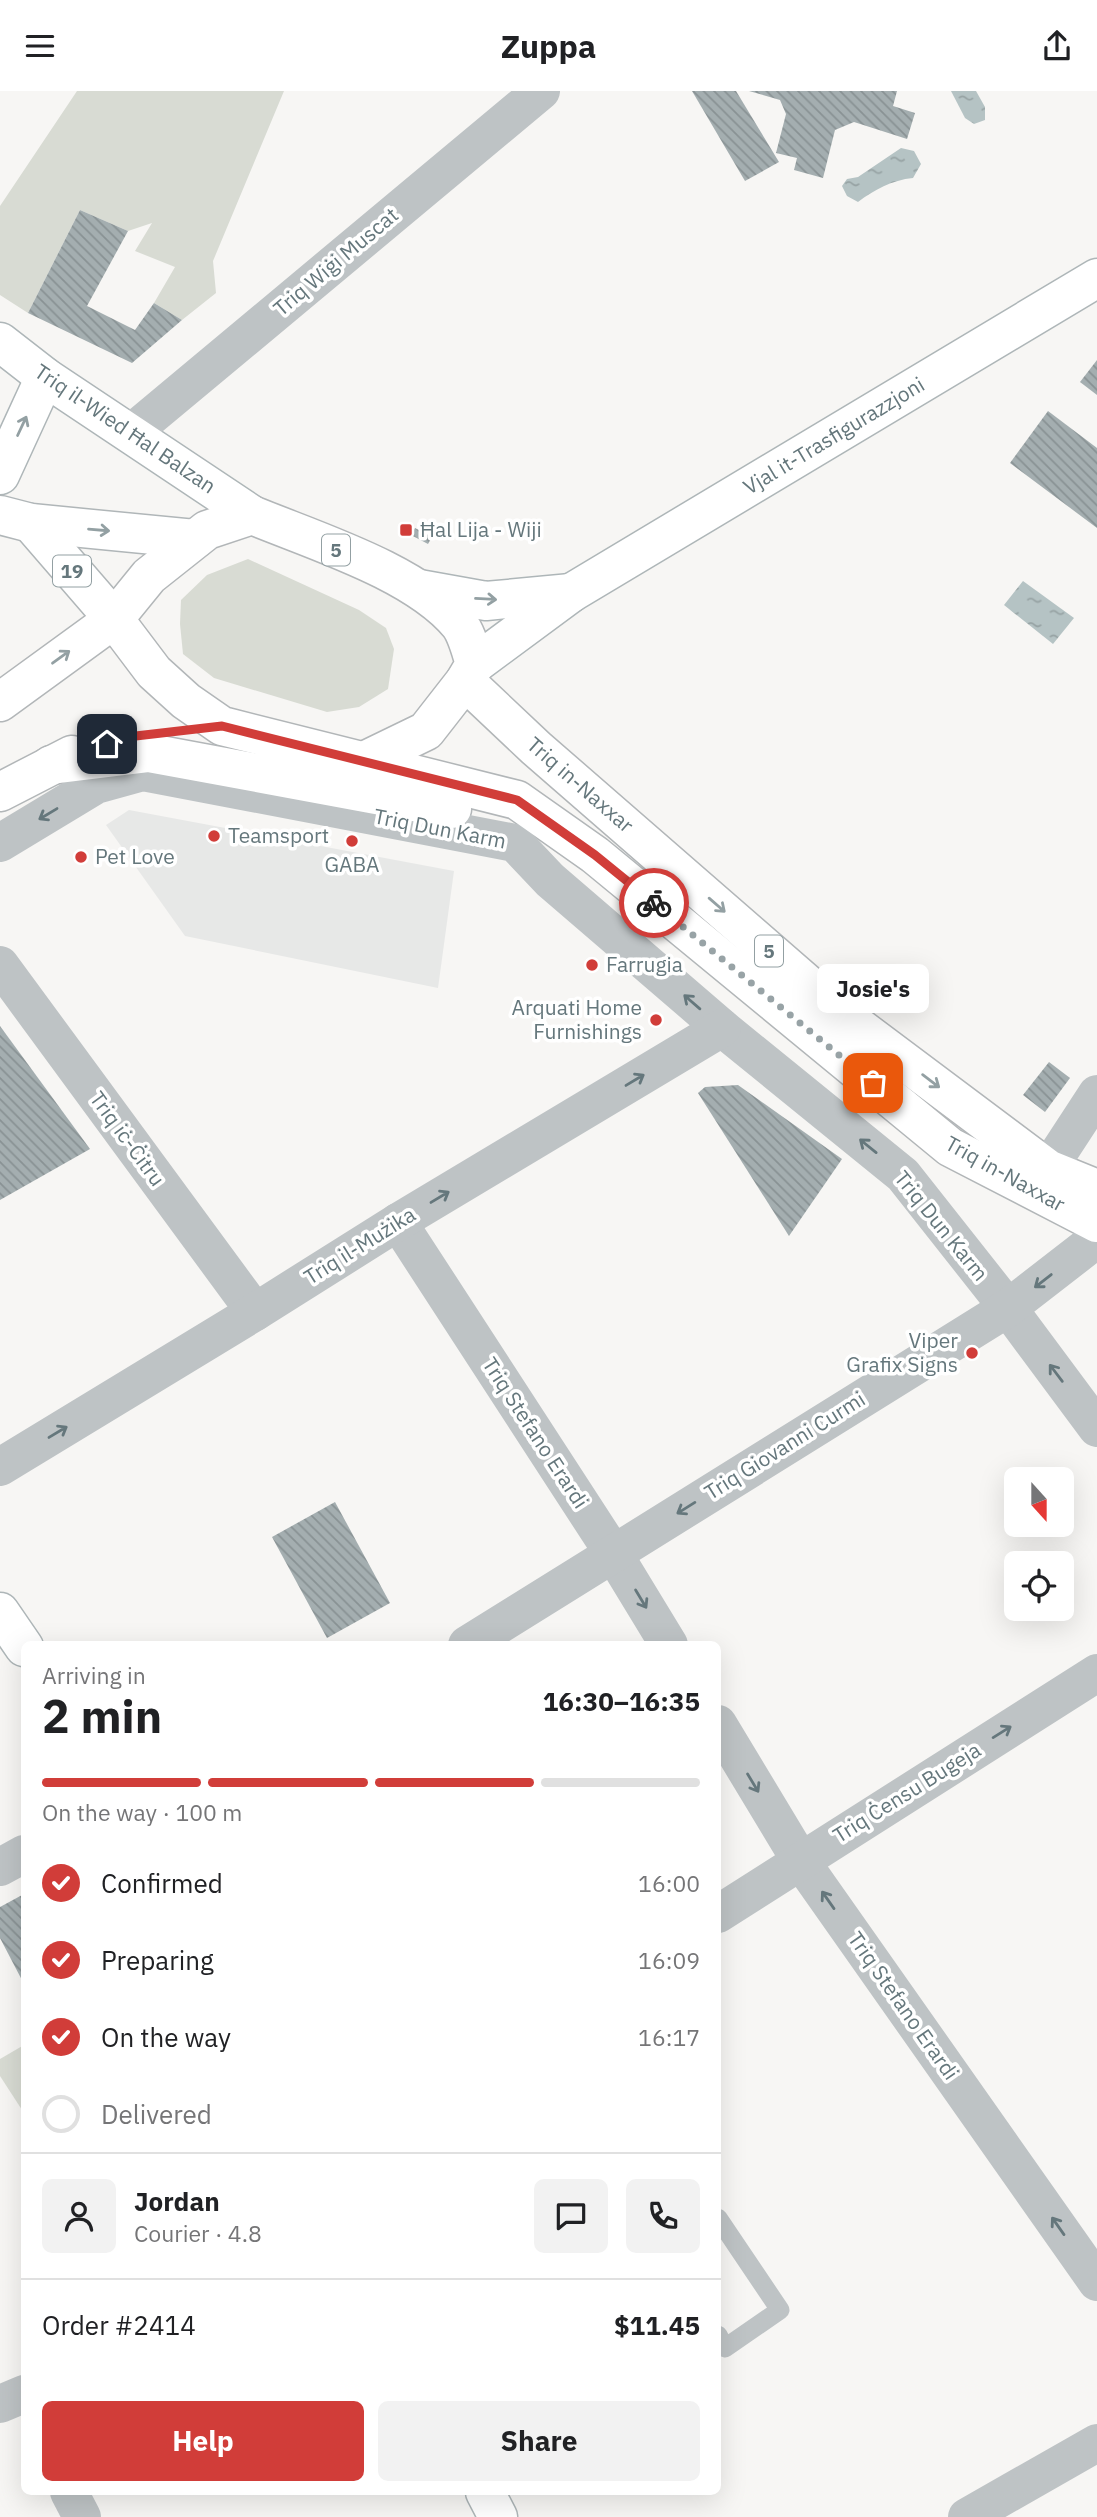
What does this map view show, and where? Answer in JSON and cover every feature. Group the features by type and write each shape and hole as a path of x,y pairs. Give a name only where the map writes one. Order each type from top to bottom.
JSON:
{"main road":[{"name":"Vjal it-Trasfigurazzjoni","path":"470,672 571,593 1097,278"},
{"name":"Triq il-Wied Ħal Balzan","path":"0,342 46,377 252,515"},
{"path":"0,475 46,377"},
{"path":"3,699 114,619 149,576 195,539 208,530 252,515"},
{"name":"Triq in-Naxxar","path":"252,515 390,573 419,589 461,626 470,672 536,748 844,1016 1048,1169 1097,1189"},
{"name":"Triq in-Naxxar","path":"15,519 195,539"},
{"name":"Triq in-Naxxar","path":"15,519 114,619 154,672 186,701 222,726 517,800 595,855 950,1147 1097,1223"},
{"name":"Vjal it-Trasfigurazzjoni","path":"419,589 486,601 571,593"},
{"path":"362,762 426,731 470,672"},
{"path":"0,792 67,757 127,737 222,726"},
{"path":"51,765 149,753 514,820 595,855"},
{"path":"0,1612 21,1643"},
{"path":"487,2495 498,2517"}],"street":[{"name":"Triq Wiġi Muscat","path":"131,433 541,91"},
{"name":"Triq Dun Karm","path":"0,843 96,785 143,772 515,843 550,880 722,1028 903,1175 1008,1308 1097,1428"},
{"name":"Triq iċ-Ċitru","path":"0,965 255,1313"},
{"name":"Triq il-Mużika","path":"0,1467 255,1313 398,1222 722,1028"},
{"path":"1048,1169 1097,1094"},
{"name":"Triq Stefano Erardi","path":"398,1222 613,1553 667,1641"},
{"name":"Triq Giovanni Curmi","path":"473,1641 1008,1308 1097,1239"},
{"name":"Triq Ċensu Bugeja","path":"721,1912 1097,1673"},
{"name":"Triq Stefano Erardi","path":"721,1729 800,1860 1097,2282"},
{"path":"0,1867 21,1856"},
{"path":"967,2517 1097,2442"},
{"path":"71,2495 82,2517"}],"lane":[{"path":"721,2222 780,2310 725,2348 721,2341"}],"shaded area":[{"path":"77,91 284,91 213,261 216,293 182,320 154,303 175,267 135,251 152,223 128,231 80,210 28,313 0,295 0,206"},
{"path":"248,559 359,610 386,628 394,649 388,689 359,707 327,712 214,678 183,654 181,600 207,575"},
{"path":"129,810 454,871 438,988 185,936 106,825"},
{"path":"21,2047 21,2108 0,2076 0,2059"}],"water":[{"path":"951,91 976,91 985,107 985,120 974,124 965,118"},
{"path":"901,148 914,151 921,164 913,178 884,186 858,202 847,196 842,186 847,179 858,177"},
{"path":"1023,581 1074,618 1053,644 1004,605"}],"building":[{"path":"692,91 736,91 779,162 745,181"},
{"path":"749,91 897,91 893,106 915,113 907,139 854,122 835,130 823,178 794,170 797,158 776,153 786,114 780,100"},
{"path":"80,210 128,231 87,306 135,330 154,303 182,320 132,363 28,313"},
{"path":"1097,360 1097,395 1080,382"},
{"path":"1048,411 1097,448 1097,528 1010,463"},
{"path":"415,528 432,537 428,544 411,535"},
{"path":"0,1026 90,1149 0,1200"},
{"path":"1049,1062 1070,1078 1045,1112 1023,1095"},
{"path":"738,1085 842,1159 789,1236 698,1093 705,1087"},
{"path":"335,1502 390,1603 327,1638 272,1537"},
{"path":"21,1896 21,1978 0,1938 0,1907"}],"way so far":[{"path":"654,903 873,1083"}],"place":[{"name":"Ħal Lija - Wiji","path":"406,530"},
{"name":"Teamsport","path":"214,836"},
{"name":"GABA","path":"352,841"},
{"name":"Pet Love","path":"81,857"},
{"name":"Farrugia","path":"592,965"},
{"name":"Arquati Home Furnishings","path":"656,1020"},
{"name":"Josie's","path":"873,1083"},
{"name":"Viper Grafix Signs","path":"972,1353"}],"route":[{"path":"107,744 127,737 222,726 517,800 595,855 654,903"}]}
